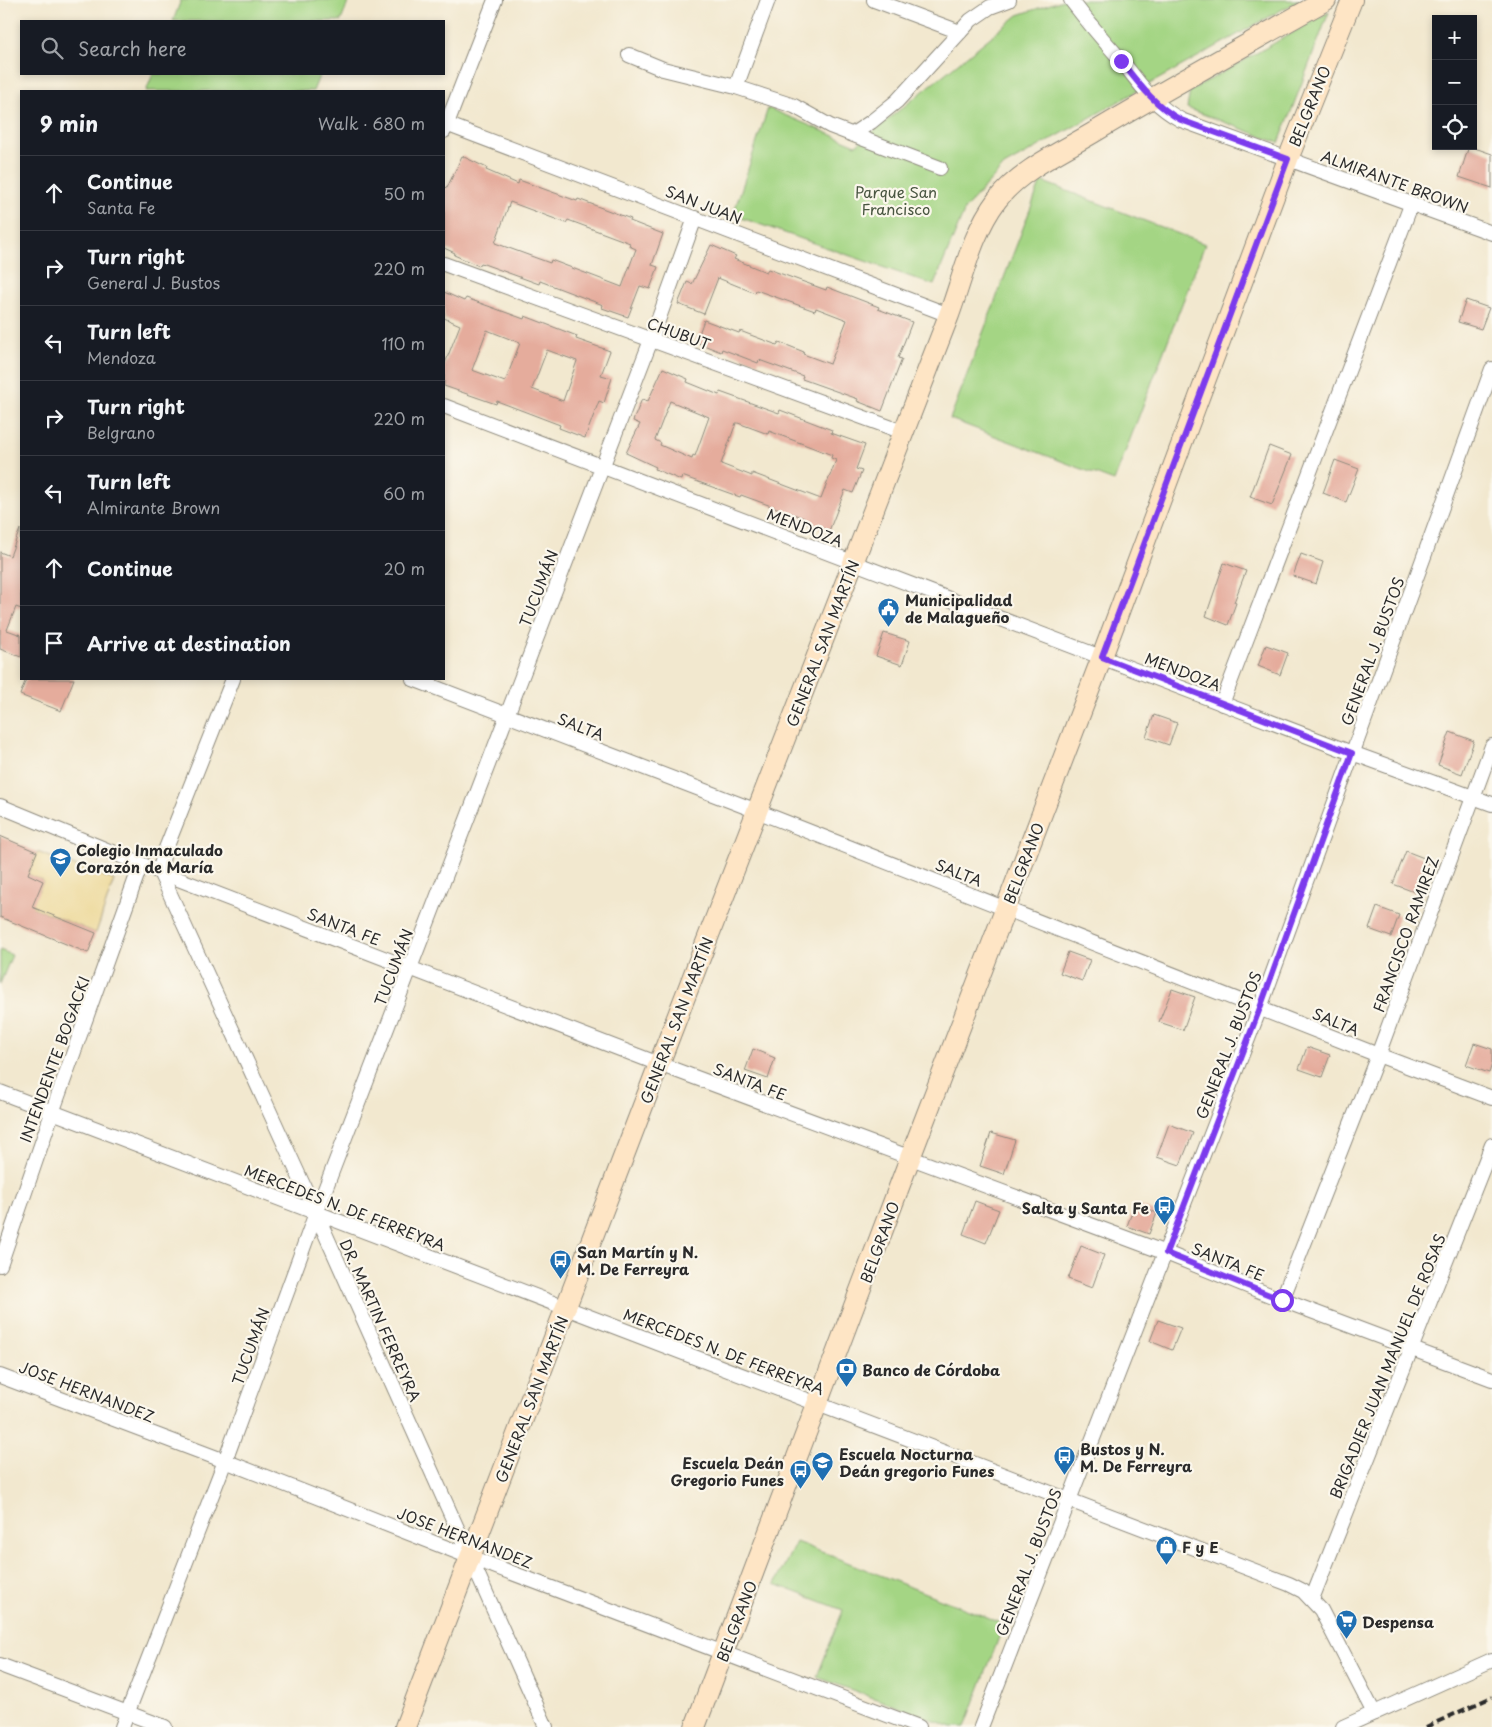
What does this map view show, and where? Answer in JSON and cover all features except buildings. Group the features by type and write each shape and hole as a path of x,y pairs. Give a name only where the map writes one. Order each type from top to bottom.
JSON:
{"main road":[{"name":"GENERAL SAN MARTÍN","path":"405,1727 757,810 950,315 976,239 986,218 998,199 1014,182 1036,167 1151,98 1326,0"},
{"name":"BELGRANO","path":"695,1727 1102,657 1288,159 1352,0"}],"street":[{"path":"445,127 495,0"},
{"path":"736,87 768,0"},
{"path":"874,0 960,32"},
{"path":"853,134 897,101 971,20 990,7 1009,0"},
{"name":"ALMIRANTE BROWN","path":"1071,0 1151,98 1166,112 1181,120 1492,234"},
{"path":"629,54 663,69 736,87 794,106 830,126 940,168"},
{"name":"SAN JUAN","path":"445,127 695,218 950,315"},
{"path":"1222,704 1411,205"},
{"name":"TUCUMÁN","path":"122,1727 225,1461 316,1213 651,340 695,218"},
{"name":"CHUBUT","path":"445,264 903,432"},
{"name":"GENERAL J. BUSTOS","path":"981,1727 1260,1008 1492,369"},
{"name":"MENDOZA","path":"445,406 1222,704 1492,804"},
{"path":"160,872 163,856 233,680"},
{"name":"SALTA","path":"416,680 757,810 1378,1055 1492,1098"},
{"name":"FRANCISCO RAMIREZ","path":"1282,1300 1378,1055 1492,746"},
{"name":"SANTA FE","path":"0,806 160,872 659,1064 1166,1253 1282,1300 1492,1379"},
{"name":"INTENDENTE BOGACKI","path":"0,1265 52,1112 141,864"},
{"name":"DR. MARTIN FERREYRA","path":"160,872 316,1213 546,1727"},
{"name":"MERCEDES N. DE FERREYRA","path":"0,1092 1289,1584 1303,1591 1321,1610 1374,1713"},
{"name":"BRIGADIER JUAN MANUEL DE ROSAS","path":"1312,1599 1492,1145"},
{"name":"JOSE HERNANDEZ","path":"0,1376 919,1727"},
{"path":"1343,1727 1492,1660"},
{"path":"0,1665 165,1727"}],"green space":[{"path":"181,0 349,0 341,20 173,20"},
{"name":"Parque San Francisco","path":"1063,0 1299,0 1004,166 965,209 934,285 733,215 768,108 856,145 1018,15"},
{"path":"1329,12 1279,143 1187,108 1190,91"},
{"path":"153,75 320,75 313,90 146,90"},
{"path":"1041,181 1205,244 1114,481 950,419"},
{"path":"0,950 12,955 0,984"},
{"path":"796,1542 1004,1624 965,1727 952,1727 817,1677 843,1610 775,1584"}],"sand":[{"path":"37,852 114,880 96,933 15,900 38,892 43,881 28,874"}],"railway":[{"path":"1426,1727 1492,1697"}],"place":[{"name":"Municipalidad de Malagueño","path":"889,627"},
{"name":"Colegio Inmaculado Corazón de María","path":"60,877"},
{"name":"Salta y Santa Fe","path":"1165,1226"},
{"name":"San Martín y N. M. De Ferreyra","path":"561,1279"},
{"name":"Banco de Córdoba","path":"846,1388"},
{"name":"Bustos y N. M. De Ferreyra","path":"1064,1476"},
{"name":"Escuela Nocturna Deán gregorio Funes","path":"823,1481"},
{"name":"Escuela Deán Gregorio Funes","path":"800,1490"},
{"name":"F y E","path":"1166,1565"},
{"name":"Despensa","path":"1346,1640"}],"route":[{"path":"1121,61 1151,98 1166,112 1181,120 1288,159 1102,657 1352,753 1260,1008 1166,1253 1282,1300"}]}
